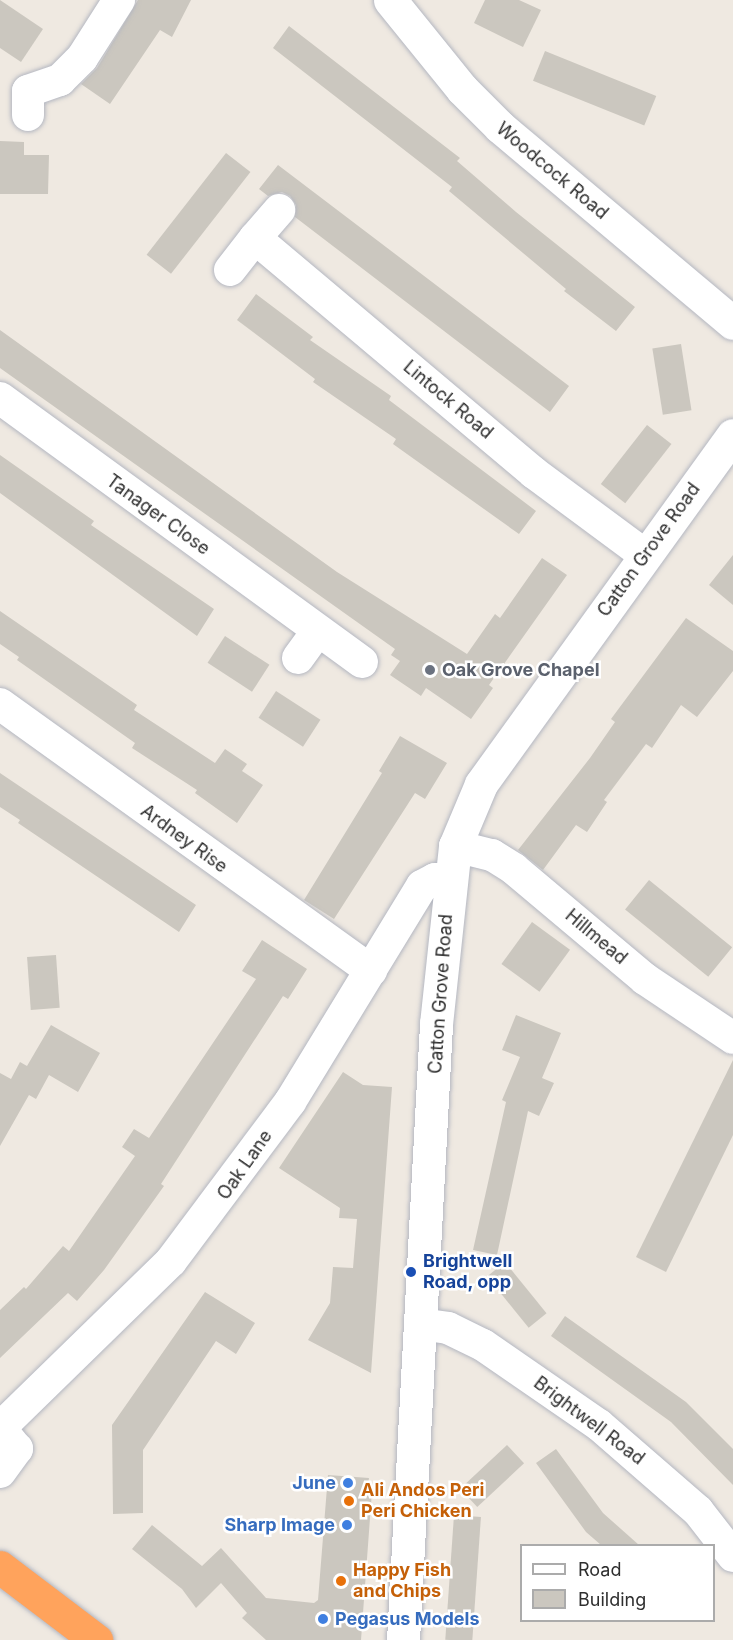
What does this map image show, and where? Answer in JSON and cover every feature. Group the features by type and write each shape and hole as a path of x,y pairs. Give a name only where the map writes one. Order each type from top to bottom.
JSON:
{"highway":[{"path":"0,1567 96,1640"}],"street":[{"path":"23,93 60,80 82,58 119,0"},
{"name":"Woodcock Road","path":"390,0 462,89 500,127 733,323"},
{"path":"230,270 279,210"},
{"name":"Lintock Road","path":"255,238 534,473 645,555"},
{"name":"Tanager Close","path":"0,399 316,632 362,662"},
{"name":"Catton Grove Road","path":"403,1640 436,1024 455,846 481,784 733,435"},
{"path":"298,658 316,632"},
{"name":"Ardney Rise","path":"0,705 370,971"},
{"name":"Hillmead","path":"455,846 492,855 514,868 645,979 733,1038"},
{"name":"Oak Lane","path":"0,1472 17,1449 0,1428 171,1262 290,1102 422,886 435,879 450,879"},
{"name":"Brightwell Road","path":"420,1324 448,1328 483,1345 599,1425 698,1511 733,1556"}],"building":[{"path":"0,0 43,29 21,62 0,48"},
{"path":"138,0 191,0 172,37 160,30 110,104 81,84 97,68"},
{"path":"485,0 519,0 541,10 523,47 474,23"},
{"path":"289,26 460,158 457,161 516,212 635,307 616,331 564,291 566,289 449,191 452,187 273,48"},
{"path":"545,51 656,96 644,126 533,81"},
{"path":"0,141 24,142 24,155 49,155 48,194 0,194"},
{"path":"226,153 250,172 171,274 147,255"},
{"path":"278,165 569,386 550,412 295,217 296,205 290,196 282,192 268,196 259,189"},
{"path":"256,294 313,337 310,340 391,396 389,400 536,511 519,534 393,444 396,439 313,382 315,379 237,320"},
{"path":"0,330 337,572 467,654 495,614 500,618 542,558 567,575 489,685 493,688 471,719 426,688 421,696 390,675 400,661 391,655 395,649 0,368"},
{"path":"681,344 691,410 663,415 652,349"},
{"path":"647,425 671,444 625,503 601,484"},
{"path":"0,455 94,521 91,525 214,609 197,636 0,493"},
{"path":"733,555 733,605 709,585"},
{"path":"0,611 137,705 134,710 215,763 225,749 247,764 242,771 263,785 237,823 195,793 197,790 132,748 135,743 17,660 19,657 0,644"},
{"path":"686,618 733,651 733,671 697,717 681,705 652,748 646,744 604,800 607,802 587,832 576,825 543,870 518,850 590,758 615,722 611,719"},
{"path":"225,636 269,665 252,692 208,663"},
{"path":"276,691 320,720 303,747 259,718"},
{"path":"400,736 447,763 425,799 415,793 334,919 304,900 382,773 379,771"},
{"path":"0,773 196,905 179,932 18,823 20,820 0,807"},
{"path":"649,880 732,947 708,977 625,910"},
{"path":"532,922 570,950 539,992 501,964"},
{"path":"262,940 307,969 288,999 283,996 161,1184 164,1186 104,1270 77,1301 68,1293 0,1358 0,1310 24,1287 26,1289 63,1246 69,1251 135,1156 122,1147 134,1129 149,1138 256,979 242,971"},
{"path":"56,955 60,1008 31,1010 27,957"},
{"path":"516,1015 561,1033 542,1078 554,1083 539,1116 528,1111 497,1255 473,1250 506,1102 502,1100 520,1057 502,1050"},
{"path":"51,1025 100,1053 78,1092 49,1075 36,1099 29,1095 0,1146 0,1073 11,1079 20,1062 27,1066"},
{"path":"733,1060 733,1135 666,1272 636,1257"},
{"path":"343,1072 363,1085 392,1087 371,1373 308,1340 330,1303 333,1267 353,1268 357,1219 339,1218 340,1208 279,1168"},
{"path":"505,1262 547,1313 529,1328 487,1276"},
{"path":"205,1292 255,1323 236,1354 216,1341 143,1450 143,1513 113,1514 112,1425"},
{"path":"565,1316 686,1402 733,1449 733,1485 671,1422 551,1336"},
{"path":"507,1445 524,1463 477,1507 460,1489"},
{"path":"556,1449 603,1513 638,1544 600,1544 586,1532 536,1463"},
{"path":"328,1475 369,1478 367,1491 372,1491 361,1640 266,1640 242,1618 247,1613 221,1583 196,1608 182,1589 132,1549 152,1525 202,1566 221,1548 266,1598 314,1603 318,1600"},
{"path":"454,1515 481,1517 472,1640 445,1640"}],"place":[{"name":"Oak Grove Chapel","path":"430,670"},
{"name":"Brightwell Road, opp","path":"411,1272"},
{"name":"June","path":"348,1483"},
{"name":"Ali Andos Peri Peri Chicken","path":"349,1501"},
{"name":"Sharp Image","path":"347,1525"},
{"name":"Happy Fish and Chips","path":"341,1581"},
{"name":"Pegasus Models","path":"323,1619"}]}
